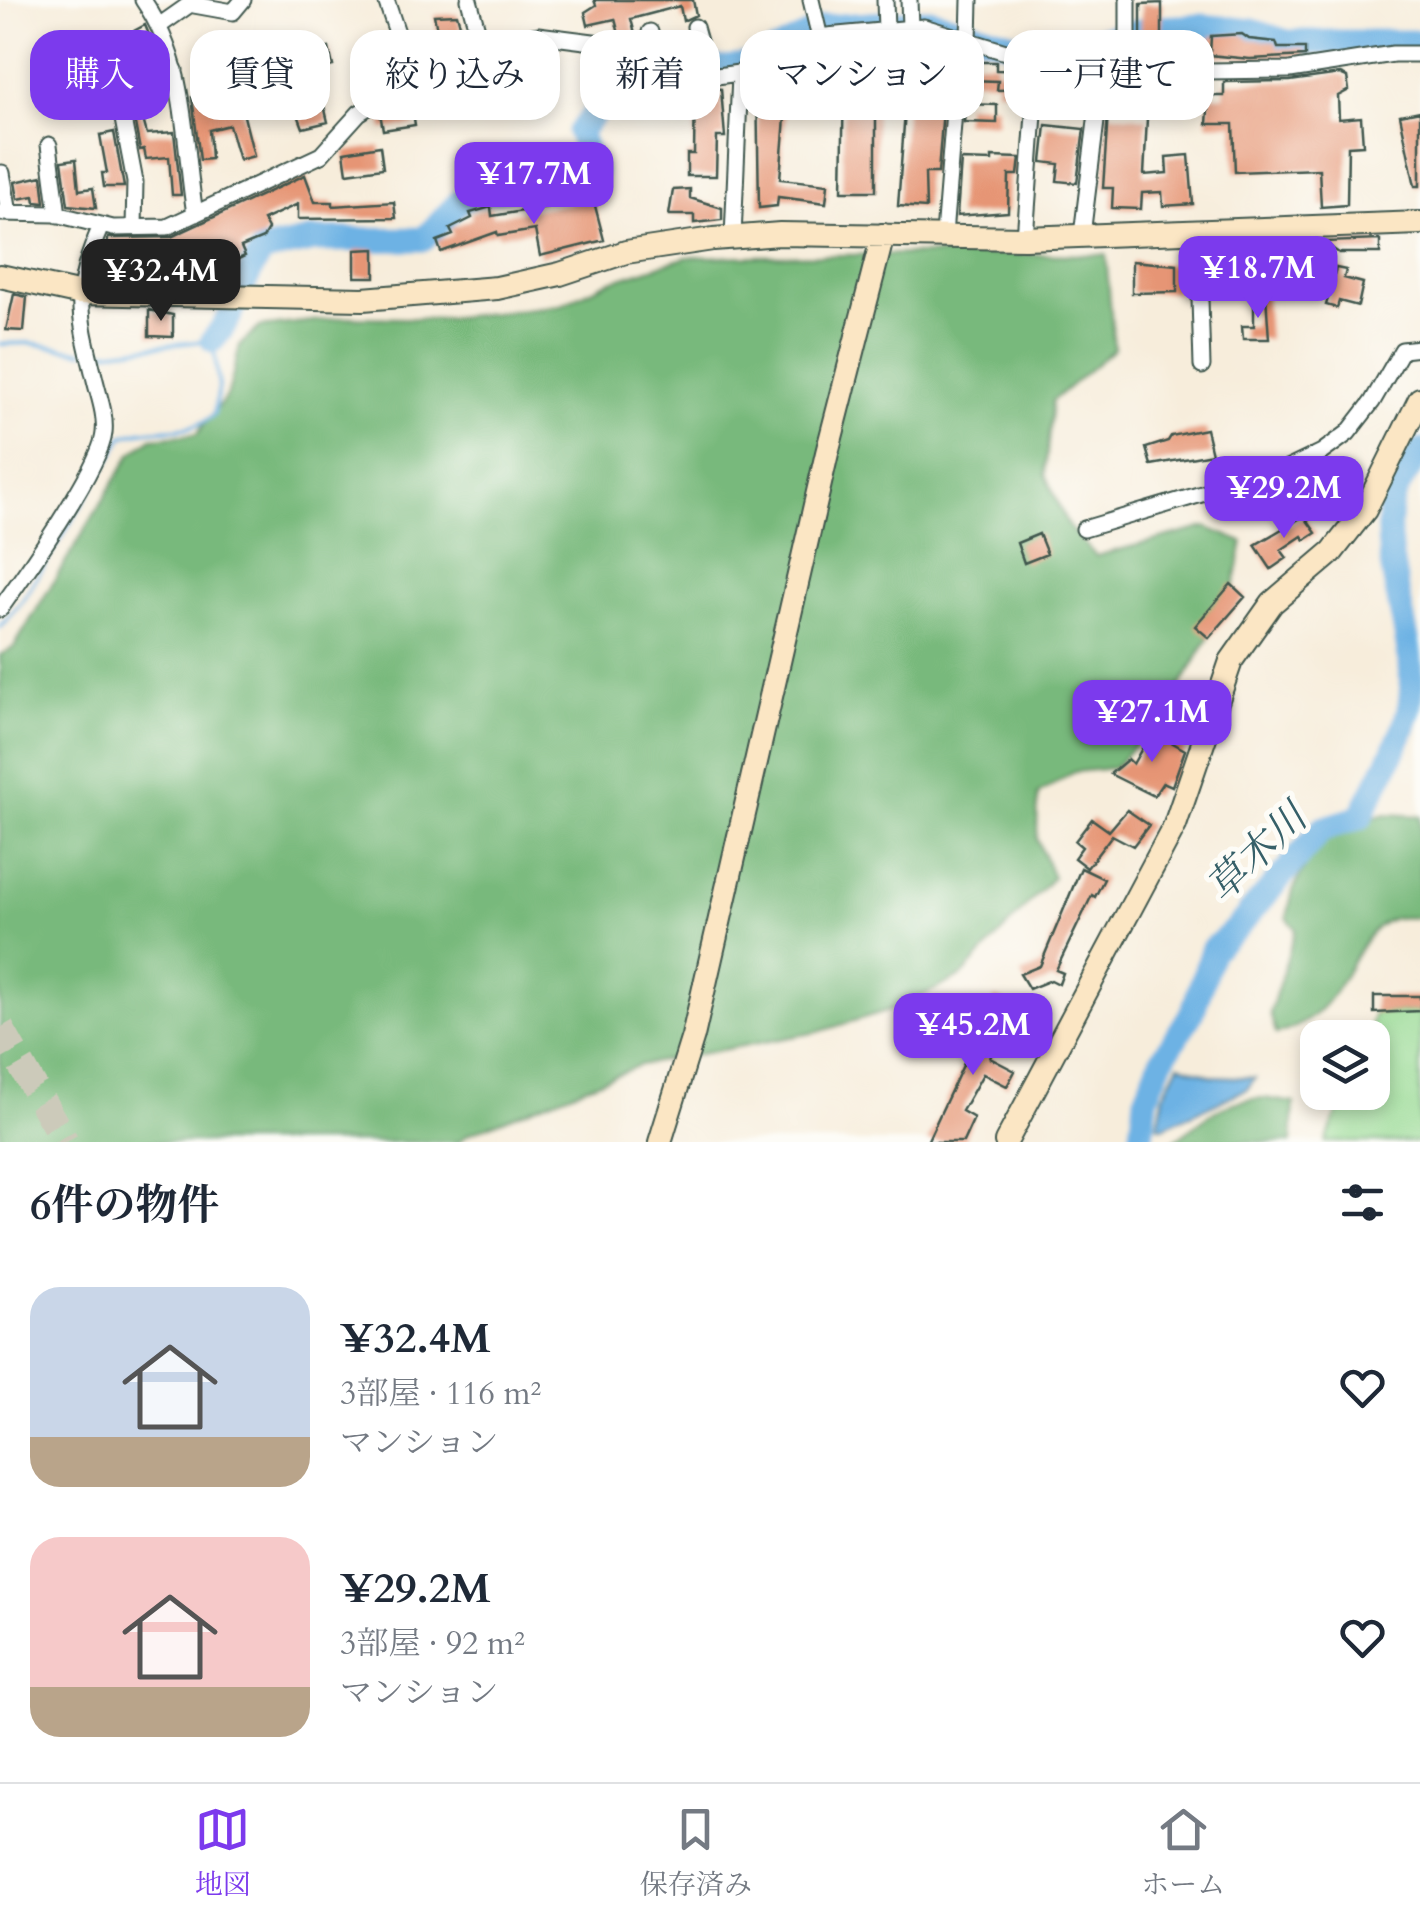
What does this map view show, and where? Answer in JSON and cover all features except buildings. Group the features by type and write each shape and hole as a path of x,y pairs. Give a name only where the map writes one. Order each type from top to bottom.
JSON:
{"street":[{"path":"143,0 159,26 175,70 187,124 195,214"},
{"path":"159,26 195,3 234,12 242,0"},
{"path":"386,0 396,30"},
{"path":"469,0 477,30"},
{"path":"811,0 818,30"},
{"path":"885,0 886,30 920,30"},
{"path":"909,0 910,28"},
{"path":"966,30 970,0"},
{"path":"1128,0 1128,30"},
{"path":"1214,71 1305,69 1364,57 1420,54"},
{"path":"134,228 135,182 118,93 127,85 175,70"},
{"path":"720,76 740,75 733,237"},
{"path":"2,174 5,213 58,215 101,226 167,226 321,155 353,120"},
{"path":"944,235 956,120"},
{"path":"1025,238 1034,120"},
{"path":"1082,235 1096,120"},
{"path":"48,144 58,215"},
{"path":"0,276 80,293 363,299 464,293 560,274 626,252 733,237 1025,238 1420,223"},
{"path":"0,610 92,466 103,440 103,414 80,319 85,260 101,226"},
{"path":"1198,230 1202,366"},
{"path":"660,1142 698,1018 827,453 883,235"},
{"path":"1084,529 1304,462 1348,432 1372,402 1402,350 1420,348"},
{"path":"1006,1142 1175,825 1231,661 1272,603 1332,552 1365,510 1420,399"}],"green space":[{"path":"1106,255 1114,349 1052,401 1045,474 1068,526 1096,556 1206,527 1243,542 1232,598 1166,711 1114,768 1074,772 1038,794 1037,839 1053,877 962,976 899,1007 818,1032 640,1065 468,1134 458,1142 0,1142 0,655 14,647 131,454 152,438 197,434 228,394 240,345 260,327 349,317 442,319 560,305 608,282 687,257"},
{"path":"1384,814 1420,816 1420,918 1393,919 1375,929 1318,1011 1300,1020 1300,1025 1276,1034 1270,1013 1296,929 1287,918 1293,890 1320,837"},
{"path":"1420,1011 1420,1142 1326,1142 1338,1110 1390,1110 1390,1020 1372,1020 1374,1013"},
{"path":"1264,1098 1294,1103 1292,1142 1172,1142 1224,1106"}],"water":[{"path":"1179,1064 1212,1076 1255,1078 1247,1089 1163,1127 1158,1125 1164,1094"}],"waterway":[{"path":"213,340 229,318 263,251 314,240 424,239 459,202 471,196 533,183 577,187 590,182 594,174 579,132 602,105 642,86 703,67 728,69 756,62 825,27 930,20 1038,51 1158,28 1201,26 1252,31 1287,42 1420,42"},
{"path":"0,627 23,600 123,437 195,425 214,414 219,387 213,340 94,353"},
{"path":"0,344 30,343 84,352"},
{"name":"草木川","path":"1141,1142 1146,1098 1161,1061 1193,1011 1212,950 1237,928 1322,829 1361,817 1402,733 1412,681 1389,527 1393,498 1420,451"}],"tunnel":[{"path":"0,1028 65,1142"}]}
